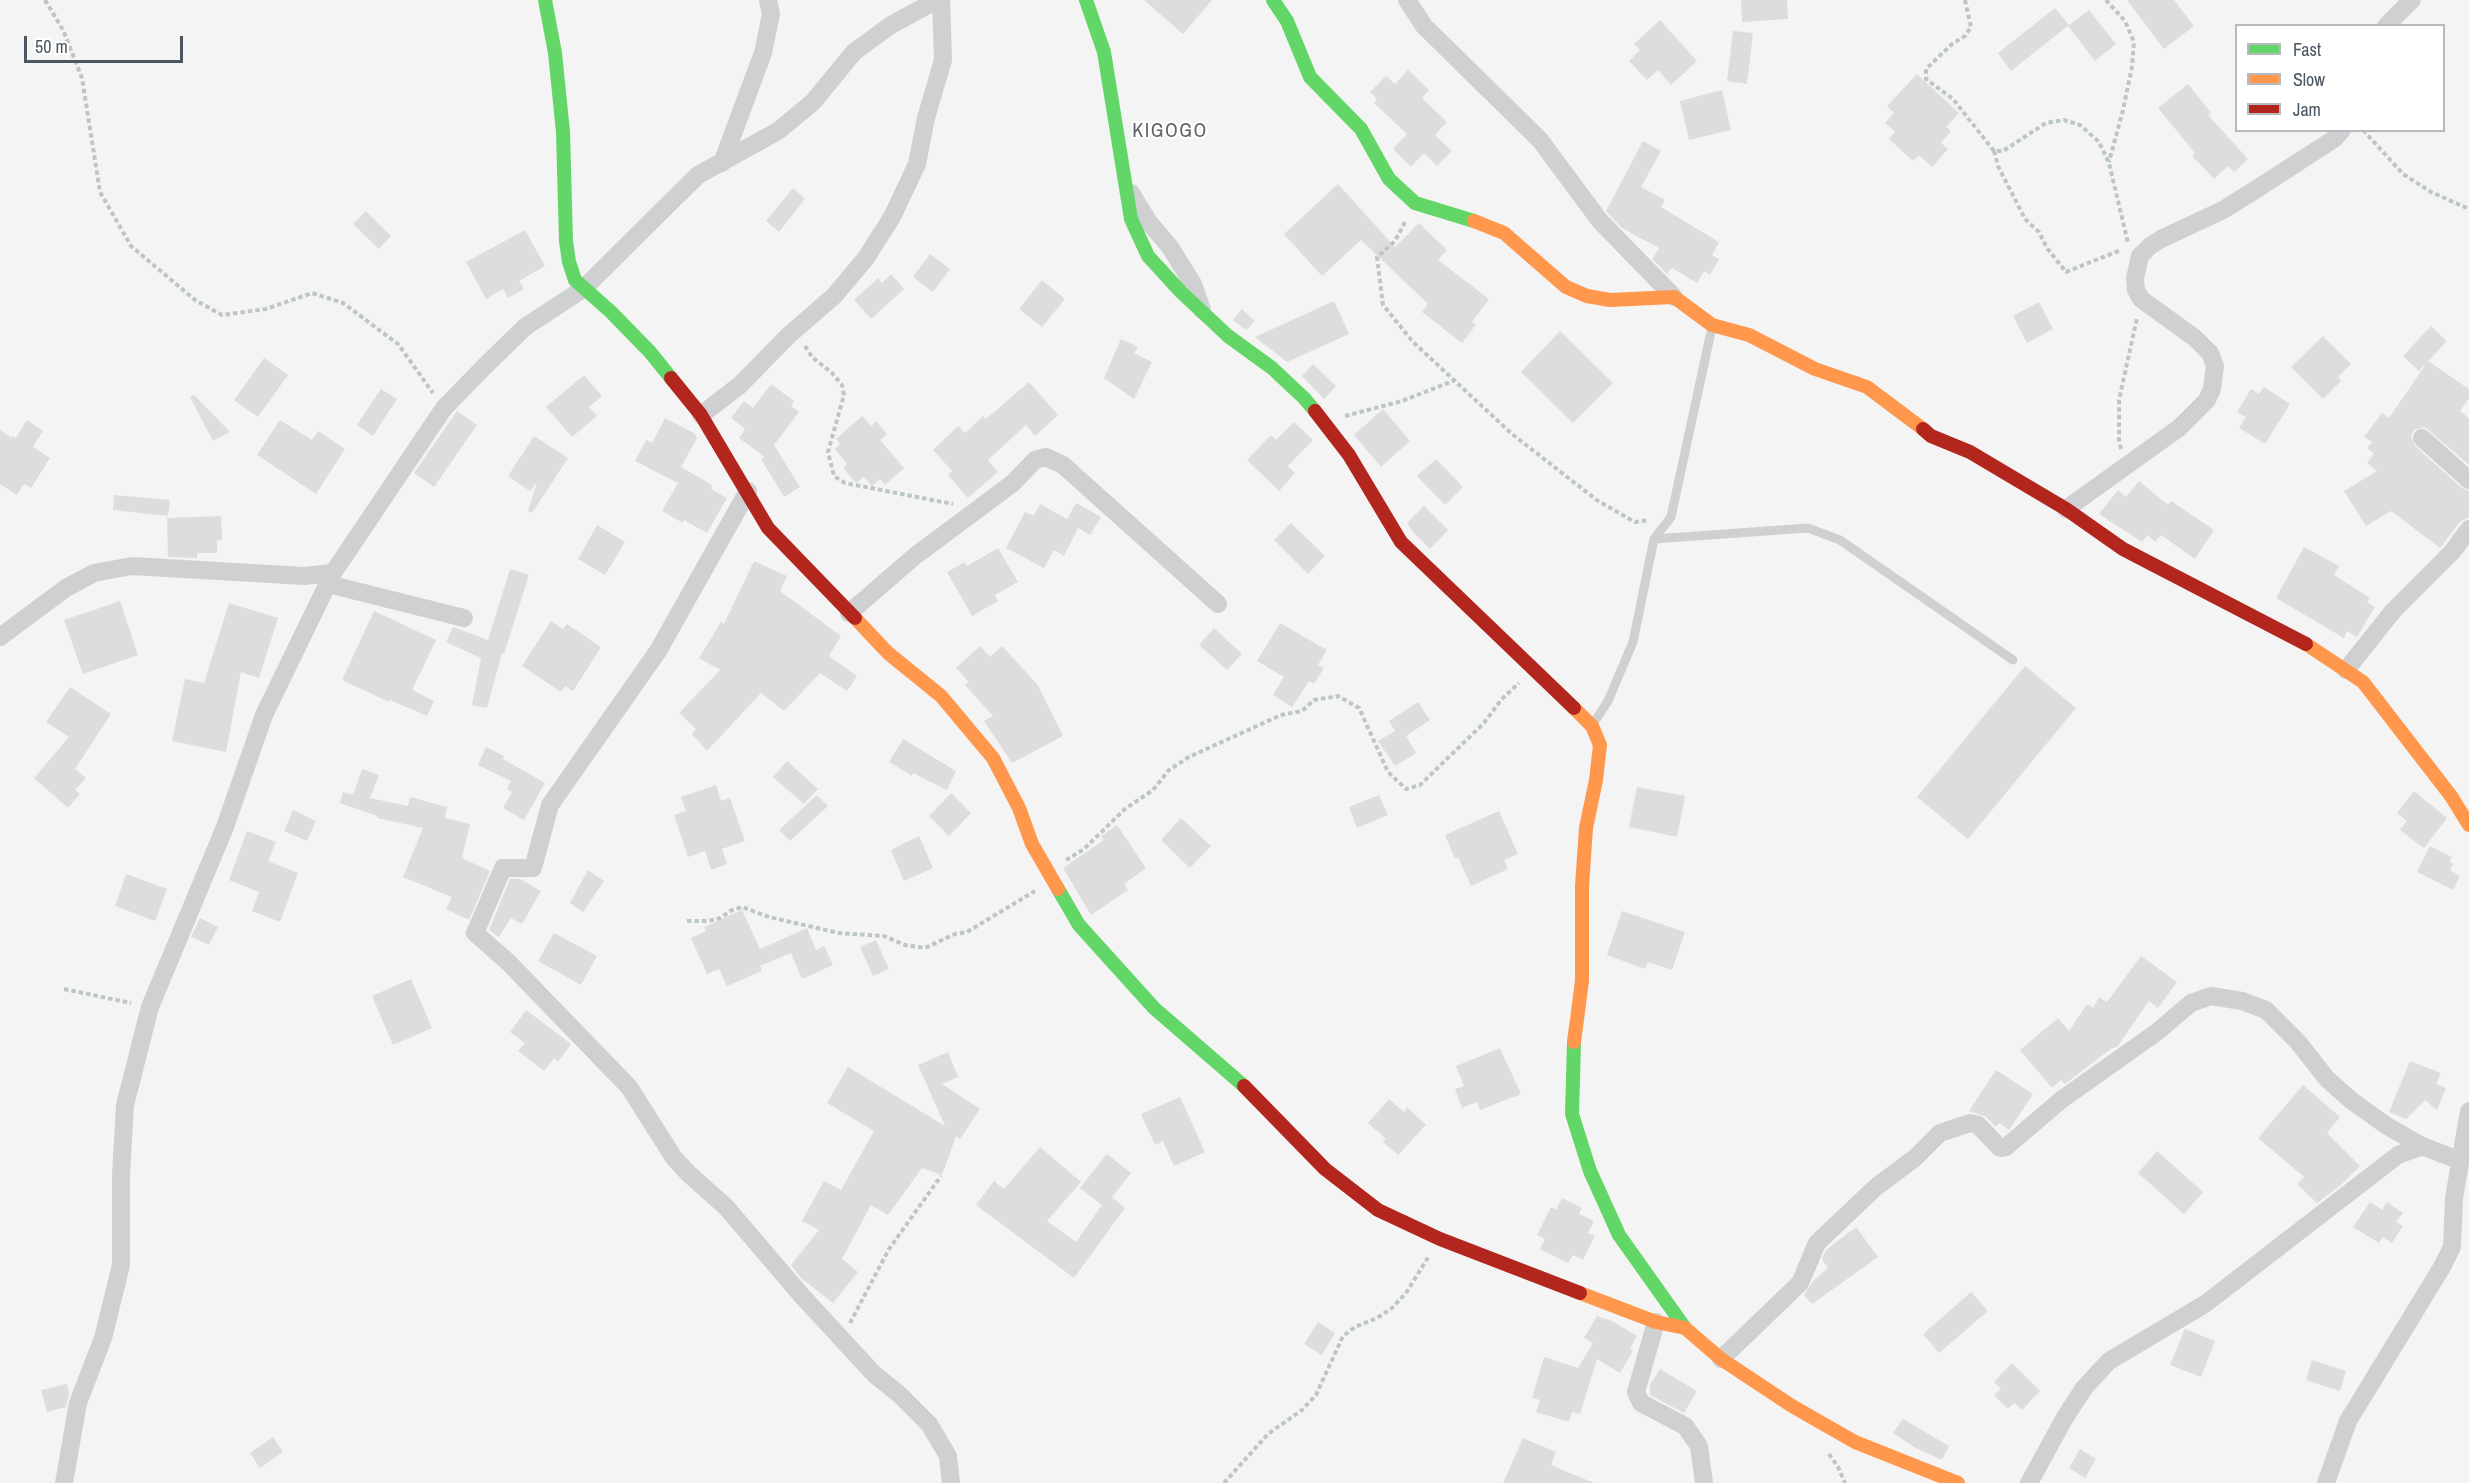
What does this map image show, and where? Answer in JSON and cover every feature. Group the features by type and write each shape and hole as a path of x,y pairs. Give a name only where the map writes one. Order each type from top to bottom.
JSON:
{"street":[{"path":"545,0 555,53 563,132 566,241 575,280 611,312 650,352 701,415 768,528 888,653 941,696 993,758 1019,808 1032,844 1079,925 1154,1008 1239,1081 1325,1169 1378,1210 1440,1239 1656,1322 1685,1328"},
{"path":"722,163 763,53 771,14 768,0"},
{"path":"64,1483 78,1403 103,1338 121,1265 121,1175 125,1105 150,1007 225,827 264,715 331,578 444,408 525,327 583,289 698,175 778,131 813,102 854,52 891,25 937,0"},
{"path":"701,415 740,385 794,330 834,296 867,258 892,217 917,164 926,118 944,60 941,0"},
{"path":"1086,0 1104,52 1126,184 1148,221 1170,247 1192,284 1203,312 1228,336 1272,368 1304,398 1324,420 1349,455 1401,542 1592,726 1600,745 1596,780 1586,828 1582,886 1582,981 1574,1046 1572,1114 1590,1171 1619,1235 1685,1328 1721,1359 1792,1406 1855,1442 1958,1483"},
{"path":"1273,0 1287,21 1310,77 1361,129 1389,179 1415,203 1489,226 1504,233 1566,287 1587,296 1610,300 1674,297"},
{"path":"1407,0 1424,26 1540,140 1600,221 1674,297 1712,325 1749,335 1815,369 1867,387 1887,400 1931,436 1971,452 2066,509 2123,549 2317,650 2363,682 2451,796 2469,825"},
{"path":"2388,24 2412,0"},
{"path":"2066,509 2193,416 2207,400 2215,377 2215,366 2210,352 2195,338 2141,299 2136,290 2136,266 2140,256 2150,246 2223,210 2334,139 2340,132"},
{"path":"2422,438 2469,480"},
{"path":"849,613 915,556 1013,483 1035,459 1046,457 1063,465 1218,604"},
{"path":"748,491 658,651 550,805 533,868 503,868 475,933 508,962 629,1087 674,1158 726,1207 874,1374 900,1395 929,1424 948,1456 951,1483"},
{"path":"2346,670 2393,611 2451,552 2469,529"},
{"path":"0,637 66,588 94,573 132,566 331,578 464,618"},
{"path":"1721,1359 1800,1283 1817,1243 1876,1187 1915,1158 1941,1133 1970,1123 1978,1125 2000,1148 2006,1147 2061,1100 2157,1032 2191,1003 2211,996 2242,1001 2266,1010 2298,1042 2327,1079 2352,1101 2387,1126 2422,1146 2460,1161"},
{"path":"2326,1483 2348,1421 2452,1247 2454,1198 2469,1111"},
{"path":"2029,1483 2074,1403 2109,1360 2205,1304 2398,1155 2422,1146"},
{"path":"1656,1322 1636,1392 1641,1403 1685,1426 1699,1446 1704,1483"}],"lane":[{"path":"1592,726 1608,701 1633,642 1654,539 1671,517 1712,325"},
{"path":"1654,539 1808,528 1840,540 2013,660"}],"path":[{"path":"45,0 63,30 82,78 100,192 131,246 195,300 222,315 266,309 312,293 343,303 398,344 444,408"},
{"path":"1965,0 1971,27 1965,36 1952,44 1926,69 1926,79 1953,99 1994,151 1998,166 2025,219 2039,232 2047,249 2066,272 2128,247 2109,163 2099,142 2080,125 2064,120 2046,123 2003,151 1994,151"},
{"path":"2106,0 2125,21 2134,42 2132,67 2109,163"},
{"path":"2365,132 2403,174 2431,192 2469,209"},
{"path":"1415,203 1395,241 1377,257 1383,304 1413,342 1512,434 1598,501 1635,522 1671,517"},
{"path":"2126,465 2119,440 2119,399 2141,299"},
{"path":"794,330 812,357 832,373 842,385 844,395 828,452 834,476 845,483 942,503 984,505"},
{"path":"1324,420 1402,401 1453,381"},
{"path":"687,921 708,921 720,918 742,907 838,933 884,936 905,945 925,948 955,934 967,932 1050,875 1084,849 1125,809 1153,790 1169,770 1189,757 1281,715 1302,711 1314,700 1338,696 1359,708 1388,772 1406,789 1420,785 1484,723 1501,700 1533,669"},
{"path":"64,989 150,1007"},
{"path":"842,1340 889,1249 941,1176"},
{"path":"1224,1483 1268,1434 1302,1410 1316,1395 1343,1336 1354,1327 1377,1318 1392,1308 1406,1293 1440,1239"}],"building":[{"path":"1144,0 1212,0 1183,34"},
{"path":"1741,0 1787,0 1788,19 1742,22"},
{"path":"2127,0 2174,0 2194,26 2164,49"},
{"path":"2055,8 2069,25 2011,71 1998,53"},
{"path":"2089,10 2116,44 2095,61 2068,26"},
{"path":"1660,20 1697,61 1671,85 1658,70 1647,80 1629,61 1640,50 1634,44"},
{"path":"1733,31 1753,33 1747,84 1727,81"},
{"path":"1408,70 1429,90 1422,98 1447,122 1435,135 1452,151 1437,166 1424,153 1411,167 1393,149 1407,134 1374,103 1377,99 1370,92 1386,76 1395,84"},
{"path":"1917,74 1959,113 1946,127 1951,131 1941,143 1948,149 1932,167 1919,155 1913,161 1889,139 1895,132 1885,123 1894,113 1887,106"},
{"path":"2188,84 2211,113 2208,115 2248,159 2234,172 2228,166 2214,179 2192,156 2195,153 2158,108"},
{"path":"1722,90 1731,130 1689,140 1680,101"},
{"path":"1643,141 1661,151 1641,187 1665,200 1661,207 1719,242 1712,255 1719,259 1710,275 1704,271 1697,283 1672,268 1667,274 1652,259 1659,248 1622,228 1606,211"},
{"path":"1338,184 1395,247 1419,223 1447,250 1438,260 1489,299 1472,322 1476,325 1462,343 1422,312 1428,304 1361,240 1322,276 1284,234"},
{"path":"793,188 805,199 779,232 766,221"},
{"path":"366,211 391,236 379,249 353,224"},
{"path":"525,230 545,266 519,281 524,289 508,298 503,289 486,299 466,262"},
{"path":"930,254 950,269 933,292 913,277"},
{"path":"891,274 904,289 871,319 854,300 878,278 882,283"},
{"path":"1042,280 1065,299 1042,327 1019,309"},
{"path":"1334,301 1349,334 1287,362 1255,337"},
{"path":"2039,302 2053,329 2027,343 2013,316"},
{"path":"1242,309 1255,321 1246,330 1233,320"},
{"path":"2431,326 2447,341 2419,371 2403,356"},
{"path":"1560,331 1613,383 1573,423 1521,372"},
{"path":"2323,336 2351,364 2338,377 2341,381 2323,399 2291,367"},
{"path":"1121,339 1138,347 1134,353 1152,362 1134,399 1104,378"},
{"path":"264,358 288,375 258,417 234,400"},
{"path":"2428,361 2469,389 2469,398 2460,411 2469,418 2469,465 2425,427 2414,430 2411,436 2415,446 2462,488 2469,491 2469,517 2460,522 2440,548 2391,511 2366,526 2344,491 2377,471 2367,463 2374,454 2367,448 2372,442 2364,437 2382,413 2389,418"},
{"path":"1313,364 1336,386 1324,399 1302,376"},
{"path":"584,375 602,396 589,407 597,416 572,437 546,407"},
{"path":"1029,382 1058,415 1035,436 1026,425 988,460 998,472 968,498 948,475 952,471 933,450 958,426 965,433 983,416 986,419"},
{"path":"771,384 794,401 791,406 799,412 774,445 800,487 784,497 761,459 765,457 739,438 745,429 731,418 744,401 753,408"},
{"path":"2264,387 2290,404 2265,444 2239,428 2246,417 2237,412 2251,389 2259,394"},
{"path":"381,389 397,399 373,436 357,425"},
{"path":"194,395 230,432 213,441 190,397"},
{"path":"1383,409 1410,441 1381,467 1354,435"},
{"path":"457,411 477,425 434,487 414,473"},
{"path":"862,416 871,426 876,421 887,434 880,440 904,468 885,485 880,479 872,486 864,477 856,483 843,468 847,464 835,449 840,444 836,439"},
{"path":"665,418 694,433 697,438 681,467 712,485 711,489 727,498 707,533 662,511 678,483 635,461 646,440 652,443"},
{"path":"27,420 43,431 33,447 50,458 31,488 24,484 17,495 0,484 0,430 16,438"},
{"path":"280,420 312,440 318,431 345,449 316,494 257,455"},
{"path":"1294,422 1313,440 1288,466 1295,473 1279,491 1247,460 1271,435 1276,440"},
{"path":"534,436 568,458 532,513 528,511 537,482 530,491 508,476"},
{"path":"1436,459 1463,487 1445,505 1417,476"},
{"path":"2139,481 2168,505 2171,501 2214,530 2195,559 2161,535 2155,542 2148,535 2142,542 2099,514 2118,490 2126,497"},
{"path":"114,495 170,500 168,516 113,510"},
{"path":"1076,503 1101,517 1090,535 1078,528 1064,556 1054,550 1044,568 1006,548 1025,512 1034,516 1040,504 1067,519"},
{"path":"1424,506 1448,530 1430,549 1407,523"},
{"path":"221,516 222,540 217,540 217,553 197,553 197,558 168,557 167,518"},
{"path":"1291,523 1325,556 1308,574 1274,540"},
{"path":"597,525 625,542 605,575 578,559"},
{"path":"2304,547 2339,566 2334,575 2370,598 2367,602 2375,607 2357,637 2347,631 2344,638 2276,598"},
{"path":"998,548 1018,582 995,595 998,601 972,616 947,572 965,562 967,566"},
{"path":"754,561 787,576 780,591 841,636 829,656 857,676 847,691 820,673 784,711 761,693 707,751 692,734 696,729 679,713 720,670 699,658 721,622 724,624"},
{"path":"510,569 529,575 504,654 502,653 487,708 472,705 481,658 446,642 453,627 488,640"},
{"path":"120,601 138,655 83,674 64,620"},
{"path":"229,603 278,618 259,678 241,672 226,752 172,741 185,679 204,683"},
{"path":"374,611 436,640 412,690 434,701 427,716 390,700 389,702 342,680"},
{"path":"551,621 563,629 567,624 601,647 573,691 565,686 561,692 522,666"},
{"path":"1280,623 1327,650 1318,665 1324,668 1314,684 1309,681 1292,707 1273,695 1284,677 1257,661"},
{"path":"1214,628 1242,654 1227,670 1199,645"},
{"path":"980,646 990,657 1002,646 1037,684 1063,736 1012,763 984,721 993,716 965,685 969,682 956,668"},
{"path":"2025,666 2076,708 1968,839 1917,797"},
{"path":"70,687 111,714 75,769 86,778 75,790 80,794 68,808 34,778 69,737 46,722"},
{"path":"1418,702 1430,720 1406,736 1416,753 1395,766 1378,741 1395,731 1389,721"},
{"path":"903,739 956,771 947,790 913,773 912,776 889,762"},
{"path":"486,747 545,783 524,820 503,808 512,792 507,789 511,781 478,765"},
{"path":"787,761 818,789 804,804 773,777"},
{"path":"362,769 379,775 370,798 408,806 410,797 447,807 445,818 470,824 462,858 490,871 469,920 446,909 452,897 403,877 423,828 377,818 377,816 340,803 343,792 353,795"},
{"path":"716,785 721,801 730,798 745,841 722,849 727,864 711,870 705,851 688,857 674,815 686,811 681,797"},
{"path":"1637,787 1685,796 1677,837 1629,827"},
{"path":"2414,791 2447,818 2424,848 2400,830 2407,821 2397,813"},
{"path":"951,793 971,813 949,836 929,816"},
{"path":"817,795 828,806 790,841 779,830"},
{"path":"1379,795 1388,815 1357,828 1349,807"},
{"path":"293,810 316,821 307,841 284,831"},
{"path":"1499,811 1518,854 1504,860 1508,869 1471,886 1458,857 1455,859 1445,835"},
{"path":"1181,818 1211,846 1190,868 1161,840"},
{"path":"1117,825 1146,868 1124,884 1128,890 1091,915 1063,868 1104,840 1101,836"},
{"path":"247,831 276,842 268,861 298,873 280,922 252,911 259,892 229,880"},
{"path":"919,836 933,868 904,881 891,850"},
{"path":"2430,846 2452,857 2449,862 2453,864 2450,870 2460,876 2453,890 2417,872"},
{"path":"588,870 604,881 583,912 570,903"},
{"path":"126,874 167,889 155,921 115,906"},
{"path":"510,879 520,879 541,891 522,924 511,918 499,937 489,930"},
{"path":"742,910 760,949 807,928 816,950 824,946 833,965 802,979 791,953 760,966 762,971 727,986 719,969 707,974 691,938 706,931 704,927"},
{"path":"1622,911 1685,932 1672,970 1648,962 1645,969 1607,955"},
{"path":"200,918 218,927 209,945 191,937"},
{"path":"554,933 597,956 581,985 538,961"},
{"path":"876,940 889,969 873,976 860,947"},
{"path":"2141,956 2177,982 2158,1008 2149,1001 2117,1047 2112,1048 2065,1084 2061,1080 2052,1088 2020,1050 2058,1018 2069,1031 2087,1004 2093,1008 2099,997 2107,1002"},
{"path":"411,979 432,1028 393,1045 372,996"},
{"path":"526,1010 571,1044 558,1062 554,1058 544,1071 518,1051 525,1043 510,1032"},
{"path":"1500,1048 1521,1094 1480,1110 1477,1102 1462,1108 1455,1089 1464,1086 1456,1066"},
{"path":"948,1052 958,1077 942,1084 980,1109 960,1139 956,1136 942,1175 922,1168 888,1215 871,1205 842,1259 858,1272 833,1303 801,1278 791,1265 819,1230 802,1221 824,1181 841,1190 874,1131 827,1103 848,1067 945,1126 918,1065"},
{"path":"2410,1061 2441,1073 2436,1084 2446,1088 2437,1110 2425,1100 2406,1119 2389,1112"},
{"path":"1996,1070 2033,1094 2009,1130 1999,1123 1996,1127 1986,1117 1969,1111"},
{"path":"2303,1085 2340,1117 2327,1133 2360,1166 2342,1184 2317,1203 2297,1184 2304,1177 2258,1138"},
{"path":"1180,1097 1205,1152 1174,1166 1163,1141 1155,1145 1141,1114"},
{"path":"1389,1099 1404,1112 1407,1107 1426,1125 1398,1155 1383,1142 1386,1139 1368,1123"},
{"path":"1040,1147 1081,1182 1047,1221 1076,1242 1102,1205 1080,1188 1107,1154 1131,1173 1112,1197 1125,1208 1074,1278 976,1205 994,1181 1004,1189"},
{"path":"2157,1151 2203,1192 2184,1214 2138,1173"},
{"path":"1562,1198 1582,1208 1579,1214 1594,1221 1588,1233 1595,1236 1583,1260 1573,1255 1568,1263 1540,1249 1545,1239 1537,1235 1551,1207 1556,1210"},
{"path":"2370,1202 2382,1210 2387,1202 2403,1213 2396,1222 2403,1226 2392,1243 2383,1237 2379,1243 2353,1227"},
{"path":"1856,1227 1878,1257 1812,1304 1804,1295 1813,1281 1828,1268 1822,1259 1826,1250"},
{"path":"1971,1292 1988,1311 1939,1353 1923,1334"},
{"path":"1597,1316 1612,1321 1637,1336 1630,1349 1633,1351 1620,1373 1597,1359 1580,1414 1572,1412 1569,1422 1536,1412 1540,1400 1532,1398 1544,1357 1578,1368 1593,1343 1584,1338"},
{"path":"1318,1322 1335,1333 1322,1355 1304,1344"},
{"path":"2185,1329 2215,1341 2201,1377 2170,1365"},
{"path":"2312,1360 2346,1371 2340,1391 2306,1380"},
{"path":"2012,1363 2040,1391 2022,1410 2014,1403 2008,1409 1994,1395 2001,1389 1994,1382"},
{"path":"1660,1369 1697,1391 1684,1413 1650,1395 1650,1385"},
{"path":"67,1384 69,1394 66,1407 47,1412 41,1390"},
{"path":"1903,1419 1949,1446 1942,1460 1914,1447 1893,1433"},
{"path":"273,1437 283,1452 260,1468 250,1453"},
{"path":"1523,1438 1556,1452 1551,1465 1594,1483 1503,1483"},
{"path":"2080,1449 2096,1459 2085,1478 2069,1468"}],"traffic: fast":[{"path":"545,0 555,53 563,132 566,241 569,262 575,280 611,312 650,352 671,378"},
{"path":"1086,0 1104,52 1131,219 1148,256 1181,292 1228,336 1272,368 1315,411"},
{"path":"1273,0 1287,21 1310,77 1361,129 1389,179 1415,203 1474,221"},
{"path":"1058,889 1079,925 1154,1008 1244,1086"},
{"path":"1574,1042 1572,1114 1590,1171 1619,1235 1685,1328"}],"traffic: slow":[{"path":"1474,221 1504,233 1566,287 1587,296 1610,300 1674,297 1712,325 1749,335 1815,369 1867,387 1923,429"},
{"path":"855,618 888,653 941,696 993,758 1019,808 1032,844 1058,889"},
{"path":"2306,644 2363,682 2451,796 2469,825"},
{"path":"1574,708 1592,726 1600,745 1596,780 1586,828 1582,886 1582,981 1574,1042"},
{"path":"1580,1293 1656,1322 1685,1328 1721,1359 1792,1406 1855,1442 1958,1483"}],"traffic: jam":[{"path":"671,378 701,415 768,528 855,618"},
{"path":"1315,411 1349,455 1401,542 1574,708"},
{"path":"1923,429 1931,436 1970,452 2066,509 2123,549 2306,644"},
{"path":"1244,1086 1325,1169 1378,1210 1440,1239 1580,1293"}],"district":[{"name":"KIGOGO","path":"1170,132"}]}
